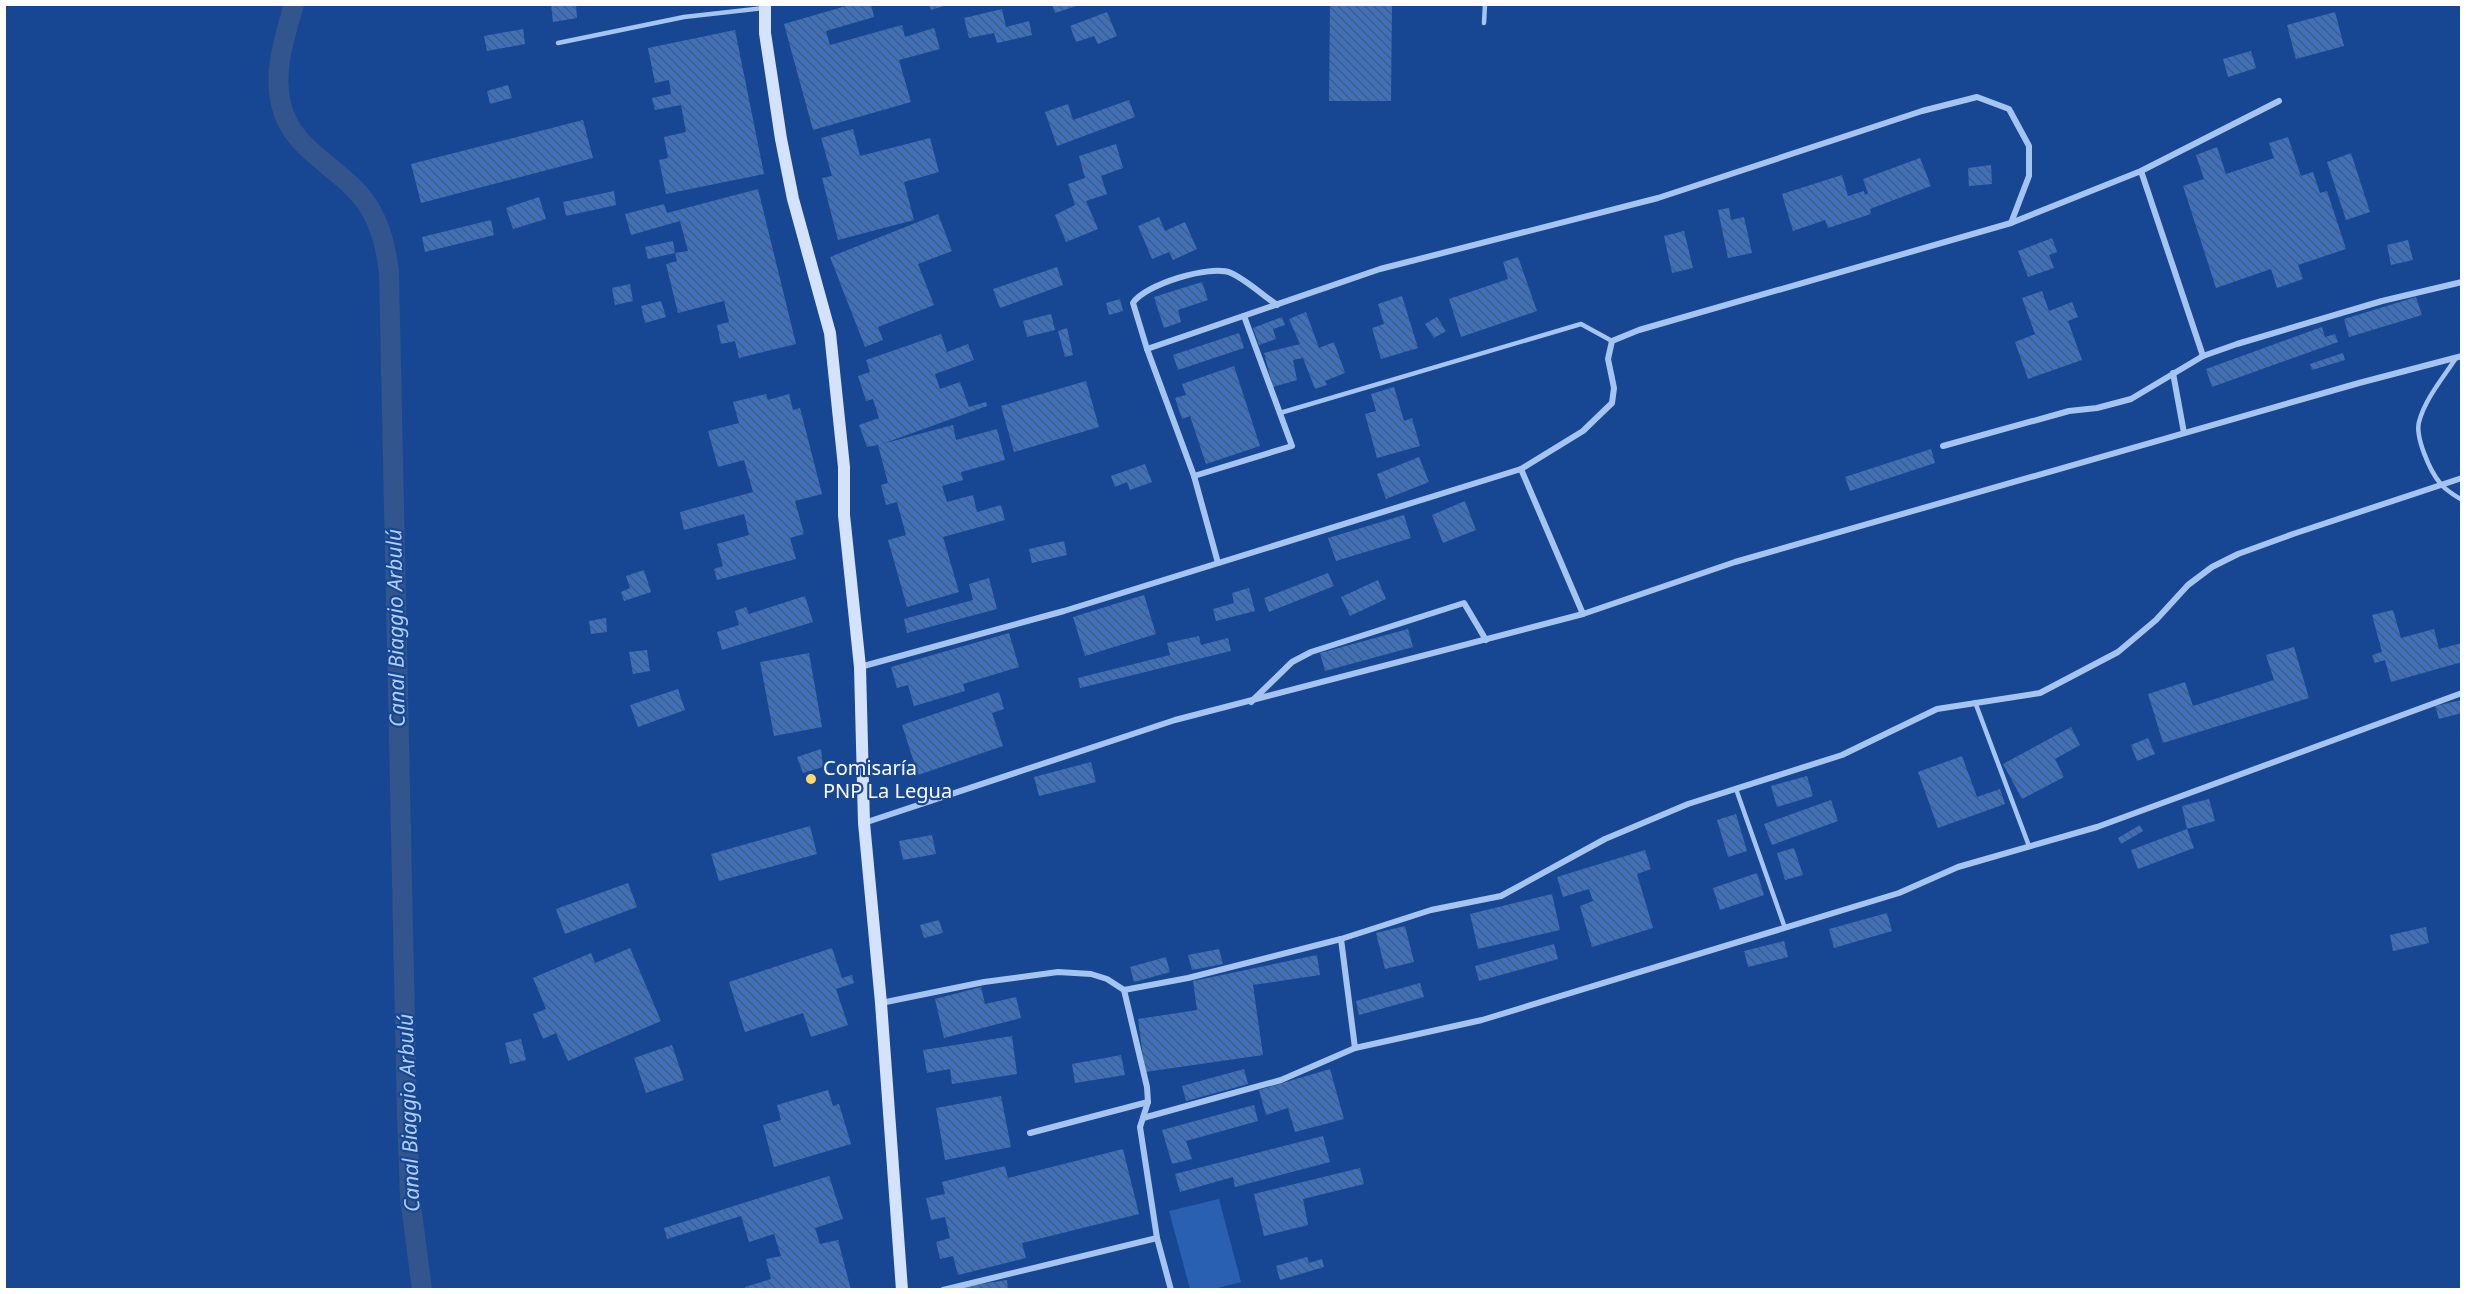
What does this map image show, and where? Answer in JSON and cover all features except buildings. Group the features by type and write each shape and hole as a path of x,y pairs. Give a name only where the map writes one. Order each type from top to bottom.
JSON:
{"main road":[{"path":"765,6 765,33 781,139 793,199 830,333 844,467 844,515 860,667 864,823 881,1003 902,1290"}],"street":[{"path":"1147,349 1380,269 1658,198 1922,111 1977,97 2009,110 2029,146 2029,176 2011,223"},
{"path":"860,667 1064,611 1521,469 1583,431 1612,403 1614,388 1608,359 1612,342 1639,330 2011,223 2141,171 2279,101"},
{"path":"2141,171 2202,356"},
{"path":"1218,563 1194,476 1147,349 1133,303 1143,292 1160,285 1202,272 1220,271 1231,273 1277,305"},
{"path":"1943,446 2069,411 2097,408 2132,399 2202,356 2382,301 2462,282"},
{"path":"1194,476 1292,446 1244,316"},
{"path":"864,823 1175,720 1583,614 1735,562 2359,383 2459,357"},
{"path":"2174,374 2184,433"},
{"path":"1521,469 1583,614"},
{"path":"881,1003 984,982 1058,972 1090,974 1107,980 1124,990 1188,978 1341,939 1431,910 1501,896 1605,839 1688,804 1842,755 1936,709 2040,693 2118,652 2156,620 2188,585 2212,567 2229,558 2293,534 2462,478"},
{"path":"1251,702 1292,662 1311,652 1464,603 1486,640"},
{"path":"1143,1118 1281,1080 1355,1048 1482,1020 1899,893 1958,867 2097,827 2462,693"},
{"path":"1341,939 1355,1048"},
{"path":"1124,990 1147,1087 1148,1102 1140,1127 1157,1238 1171,1290"},
{"path":"1030,1133 1148,1102"},
{"path":"943,1290 1157,1238"}],"lane":[{"path":"1484,23 1485,4"},
{"path":"558,43 684,17 765,6"},
{"path":"1280,413 1581,324 1612,342"},
{"path":"2459,357 2428,400 2418,424 2423,450 2440,484 2462,500"},
{"path":"1975,702 2029,846"},
{"path":"1736,789 1785,928"}],"shaded area":[{"path":"1219,1199 1241,1282 1213,1289 1190,1289 1169,1211"}],"waterway":[{"name":"Canal Biaggio Arbulú","path":"294,4 279,66 281,104 295,134 306,147 357,191 367,204 382,237 389,273 407,1114 410,1197 422,1290"}],"place":[{"name":"Comisaría PNP La Legua","path":"811,779"}]}
